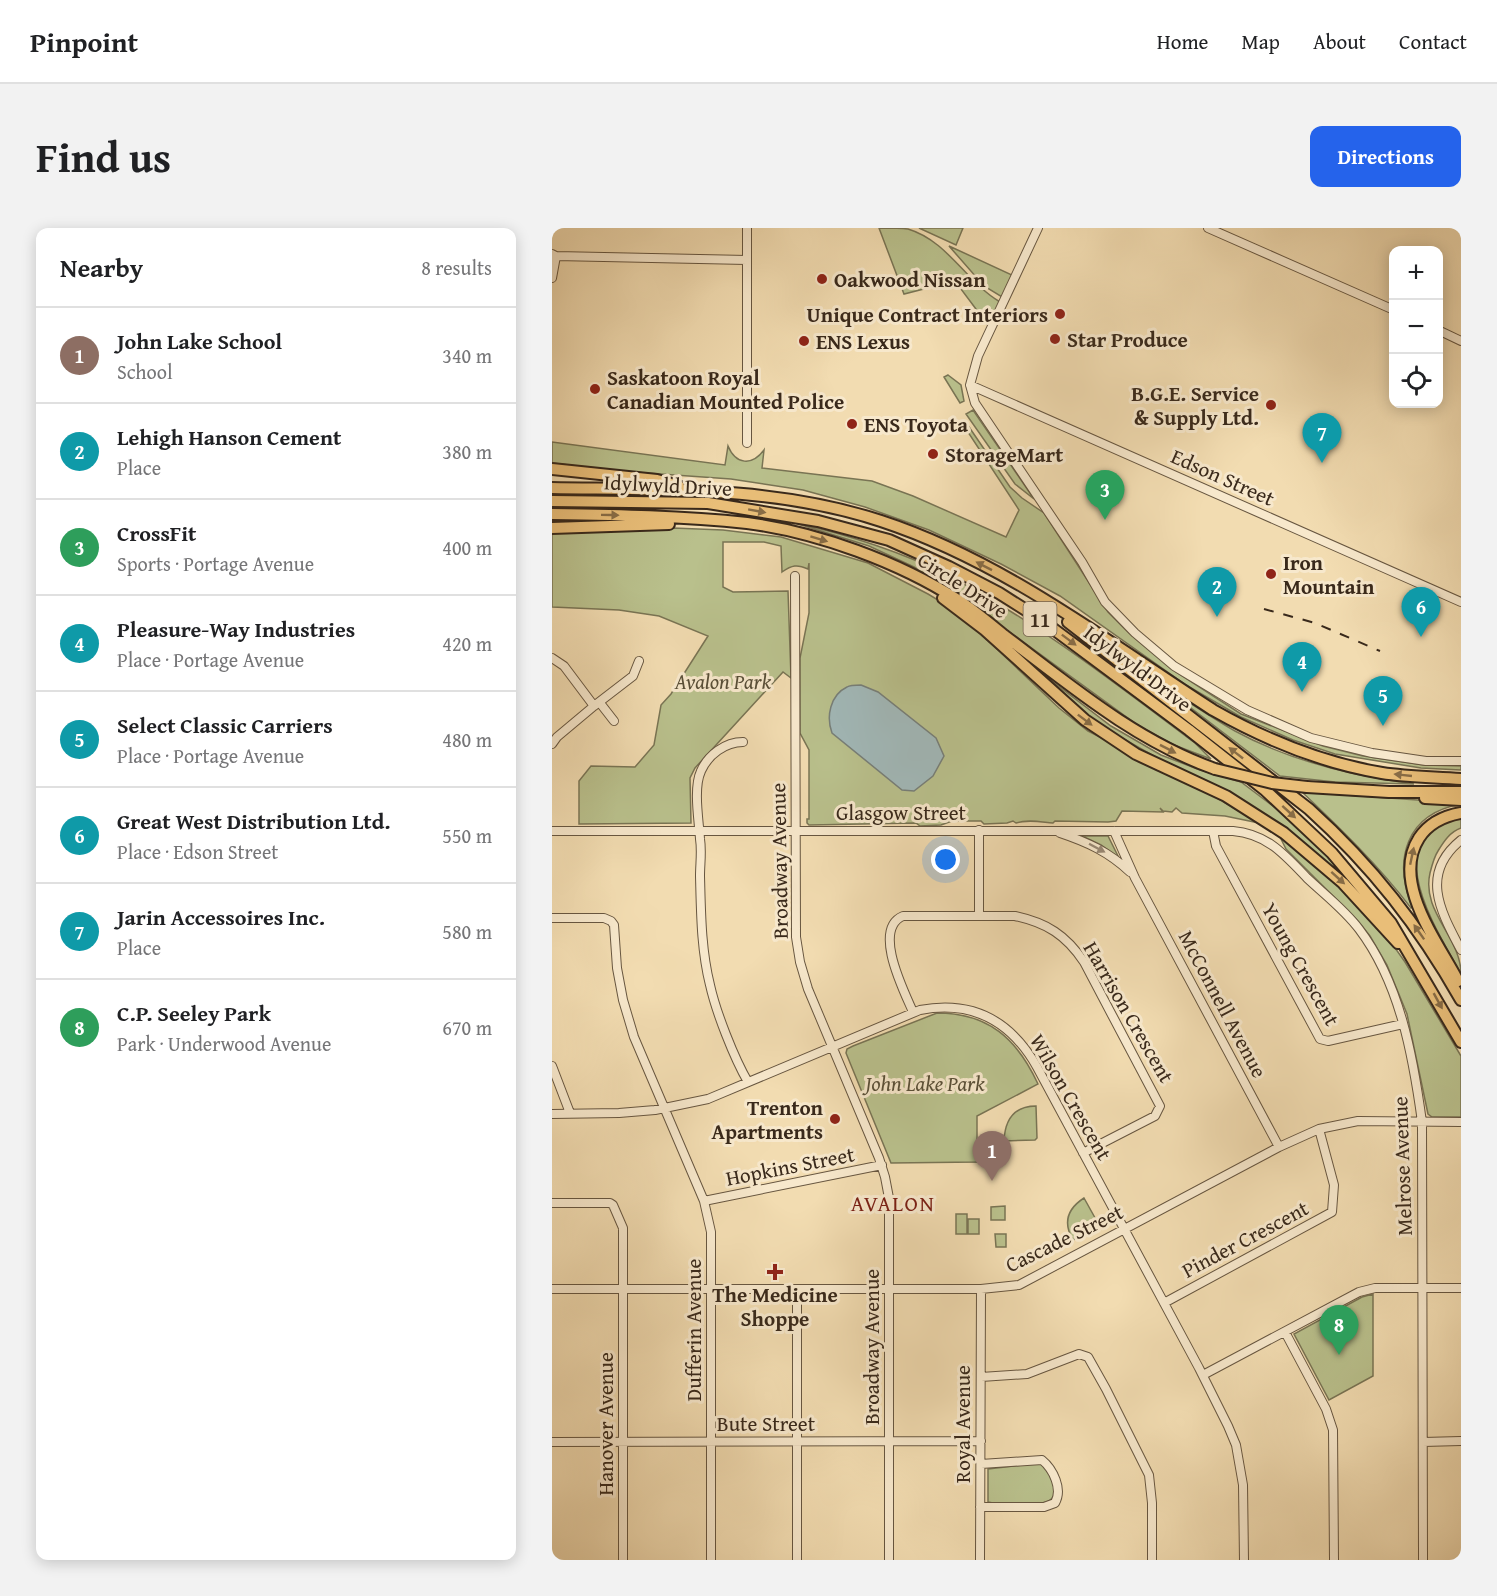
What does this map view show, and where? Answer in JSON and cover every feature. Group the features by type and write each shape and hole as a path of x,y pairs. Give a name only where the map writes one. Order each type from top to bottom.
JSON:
{"highway":[{"path":"552,469 657,480 697,490"},
{"name":"Circle Drive","path":"552,488 697,490 782,498 881,521 930,539 988,568 1076,619 1213,710 1292,748 1340,764 1383,773 1461,779"},
{"name":"Idylwyld Drive","path":"552,501 708,503 818,521 889,540 989,588 1040,619 1265,790 1332,853 1357,880 1391,923 1415,961"},
{"name":"Circle Drive","path":"552,514 634,516 721,522 795,532 857,551 907,571 958,600 1132,729 1175,753 1215,769 1272,783 1306,788 1389,792 1461,792"},
{"path":"552,528 721,522"},
{"path":"930,585 935,593 986,630 1085,720 1136,754 1226,796 1284,833 1343,883 1415,961"},
{"name":"Idylwyld Drive","path":"1035,595 1309,809 1338,836 1403,909 1440,963 1461,1000"},
{"path":"1389,792 1432,799 1461,800"},
{"path":"1461,813 1436,821 1423,832 1414,846 1409,874 1413,892 1423,915 1461,987"},
{"name":"11","path":"1415,961 1461,1042"}],"street":[{"path":"747,228 747,443"},
{"path":"1038,228 978,356 970,385 975,403 1082,562 1105,602 1134,633 1174,666 1246,710 1311,738 1372,753 1426,761 1461,761"},
{"path":"1208,228 1389,308"},
{"path":"552,278 554,255 747,260"},
{"path":"1443,332 1461,340"},
{"name":"Edson Street","path":"970,385 1461,602"},
{"name":"Broadway Avenue","path":"795,576 794,917 798,954 808,989 882,1165 889,1198 889,1560"},
{"path":"552,658 564,666 614,721"},
{"path":"552,744 557,737 633,676 639,661"},
{"path":"743,742 732,742 723,746 701,769 698,778 698,831 706,970 718,1013 748,1082"},
{"path":"979,830 979,916"},
{"name":"Glasgow Street","path":"552,831 1250,832"},
{"name":"McConnell Avenue","path":"1052,831 1103,850 1119,861 1135,878"},
{"name":"McConnell Avenue","path":"1114,831 1135,878 1279,1147"},
{"name":"Young Crescent","path":"1213,831 1216,846 1320,1040 1328,1041 1403,1024"},
{"name":"Melrose Avenue","path":"1250,832 1280,850 1358,927 1384,974 1403,1024 1417,1086 1422,1122 1423,1560"},
{"path":"1461,840 1447,854 1441,866 1437,881 1437,899 1443,916 1461,950"},
{"name":"Harrison Crescent","path":"914,1012 892,960 891,929 894,922 903,916 1015,916 1029,919 1063,936 1084,962 1158,1098 1160,1106 1155,1116 1083,1153"},
{"name":"Dufferin Avenue","path":"552,918 604,918 614,925 617,968 623,1000 634,1037 704,1201 711,1232 711,1560"},
{"name":"Wilson Crescent","path":"552,1114 619,1113 664,1108 708,1099 914,1012 932,1008 966,1009 998,1022 1010,1031 1029,1054 1203,1375 1228,1426 1240,1465 1244,1505 1244,1560"},
{"path":"552,1066 570,1113"},
{"name":"Cascade Street","path":"552,1289 889,1290 981,1289 1019,1285 1279,1147 1319,1129 1358,1121 1461,1122"},
{"name":"Pinder Crescent","path":"1164,1303 1332,1212 1334,1185 1319,1129"},
{"name":"Hopkins Street","path":"704,1201 882,1165"},
{"name":"Hanover Avenue","path":"552,1203 610,1203 623,1228 623,1560"},
{"path":"1203,1375 1359,1292 1375,1288 1461,1288"},
{"path":"797,1289 797,1560"},
{"name":"Royal Avenue","path":"980,1560 981,1289"},
{"path":"1285,1332 1326,1409 1333,1430 1334,1560"},
{"path":"981,1377 1027,1374 1079,1354 1085,1354 1088,1357 1149,1475 1152,1503 1152,1560"},
{"name":"Bute Street","path":"552,1442 981,1441"},
{"path":"1423,1442 1461,1441"},
{"path":"980,1507 1044,1507 1055,1503 1059,1493 1057,1484 1046,1463 1042,1460 981,1464"}],"green space":[{"path":"879,228 908,229 922,235 946,252 977,284 1000,302 988,325 955,281 904,294"},
{"path":"919,228 963,228 956,245"},
{"path":"949,246 1012,275 1002,297 984,286"},
{"path":"948,375 961,385 964,401 960,403 944,377"},
{"path":"973,410 1034,499 1015,484 966,414"},
{"path":"967,424 1010,487 1044,513 1108,612 1129,633 1176,672 1241,714 1323,746 1363,756 1424,765 1461,766 1461,770 1421,768 1335,754 1293,740 1241,717 1186,685 1060,596 1001,564 929,530 865,507 803,490 731,479 618,471 552,463 552,442 725,465 728,446 735,457 744,461 754,459 764,450 762,468 872,481 913,496 1006,537 1019,510 964,426"},
{"path":"792,522 890,550 947,575 980,593 1012,612 1105,676 1195,743 1211,759 1174,745 1139,726 978,609 914,567 869,546"},
{"name":"Avalon Park","path":"673,528 723,530 781,537 868,563 953,609 1059,708 1088,731 1199,787 1259,823 1225,816 1182,813 1176,808 1172,812 1163,811 1160,808 1163,812 1122,811 1116,821 1108,822 1030,821 1016,823 1013,821 984,824 981,821 952,821 941,825 920,826 916,823 809,825 807,819 809,819 809,750 800,733 800,658 809,613 809,563 808,569 795,566 782,572 781,546 764,542 723,542 723,587 733,592 788,591 791,678 783,672 695,768 690,778 691,823 579,824 579,781 591,766 635,767 654,745 661,705 671,694 708,636 659,616 619,610 552,607 552,533"},
{"path":"1019,656 1111,726 1161,755 1241,782 1286,816 1320,848 1350,882 1292,834 1092,721"},
{"path":"1153,679 1235,731 1277,751 1345,772 1414,784 1335,782 1280,776"},
{"path":"1302,792 1461,804 1442,809 1427,818 1416,828 1409,841 1404,872 1411,908 1372,862"},
{"path":"1461,817 1461,828 1448,837 1435,856 1429,887 1436,912 1455,948 1461,974 1427,910 1419,886 1417,864 1421,844 1435,828"},
{"path":"1279,835 1330,877 1359,905 1388,938 1405,962 1461,1056 1461,1117 1432,1117 1428,1114 1407,1014 1387,965 1358,921 1286,849"},
{"path":"1082,836 1108,836 1119,858 1101,845"},
{"name":"John Lake Park","path":"937,1013 972,1018 999,1032 1021,1054 1038,1084 977,1116 977,1162 891,1163 846,1053 847,1049"},
{"path":"1036,1106 1037,1138 1035,1140 1004,1141 1006,1126 1012,1115 1022,1108"},
{"path":"1084,1198 1099,1225 1098,1228 1073,1240 1068,1228 1068,1217 1078,1202"},
{"path":"1005,1206 1005,1220 991,1220 991,1207"},
{"path":"956,1214 967,1214 967,1234 956,1234"},
{"path":"968,1219 979,1219 979,1234 968,1234"},
{"path":"995,1234 1006,1234 1006,1247 996,1247"},
{"path":"1373,1294 1373,1376 1329,1400 1294,1334 1362,1297"},
{"path":"1040,1463 1053,1481 1055,1491 1050,1500 1030,1504 988,1502 988,1469"}],"water":[{"path":"861,685 878,692 936,738 944,756 933,776 914,791 902,790 832,733 829,720 833,701 847,687"}],"railway":[{"path":"1264,609 1315,623 1380,651"}],"place":[{"name":"Oakwood Nissan","path":"822,279"},
{"name":"Unique Contract Interiors","path":"1060,314"},
{"name":"Star Produce","path":"1055,339"},
{"name":"ENS Lexus","path":"804,341"},
{"name":"Saskatoon Royal Canadian Mounted Police","path":"595,389"},
{"name":"B.G.E. Service & Supply Ltd.","path":"1271,405"},
{"name":"ENS Toyota","path":"852,424"},
{"name":"StorageMart","path":"933,454"},
{"name":"Jarin Accessoires Inc.","path":"1322,463"},
{"name":"CrossFit","path":"1105,520"},
{"name":"Iron Mountain","path":"1271,574"},
{"name":"Lehigh Hanson Cement","path":"1217,617"},
{"name":"Great West Distribution Ltd.","path":"1421,637"},
{"name":"Pleasure-Way Industries","path":"1302,692"},
{"name":"Select Classic Carriers","path":"1383,726"},
{"name":"Trenton Apartments","path":"835,1119"},
{"name":"John Lake School","path":"992,1181"},
{"name":"The Medicine Shoppe","path":"775,1272"},
{"name":"C.P. Seeley Park","path":"1339,1355"}],"district":[{"name":"AVALON","path":"893,1203"}]}
